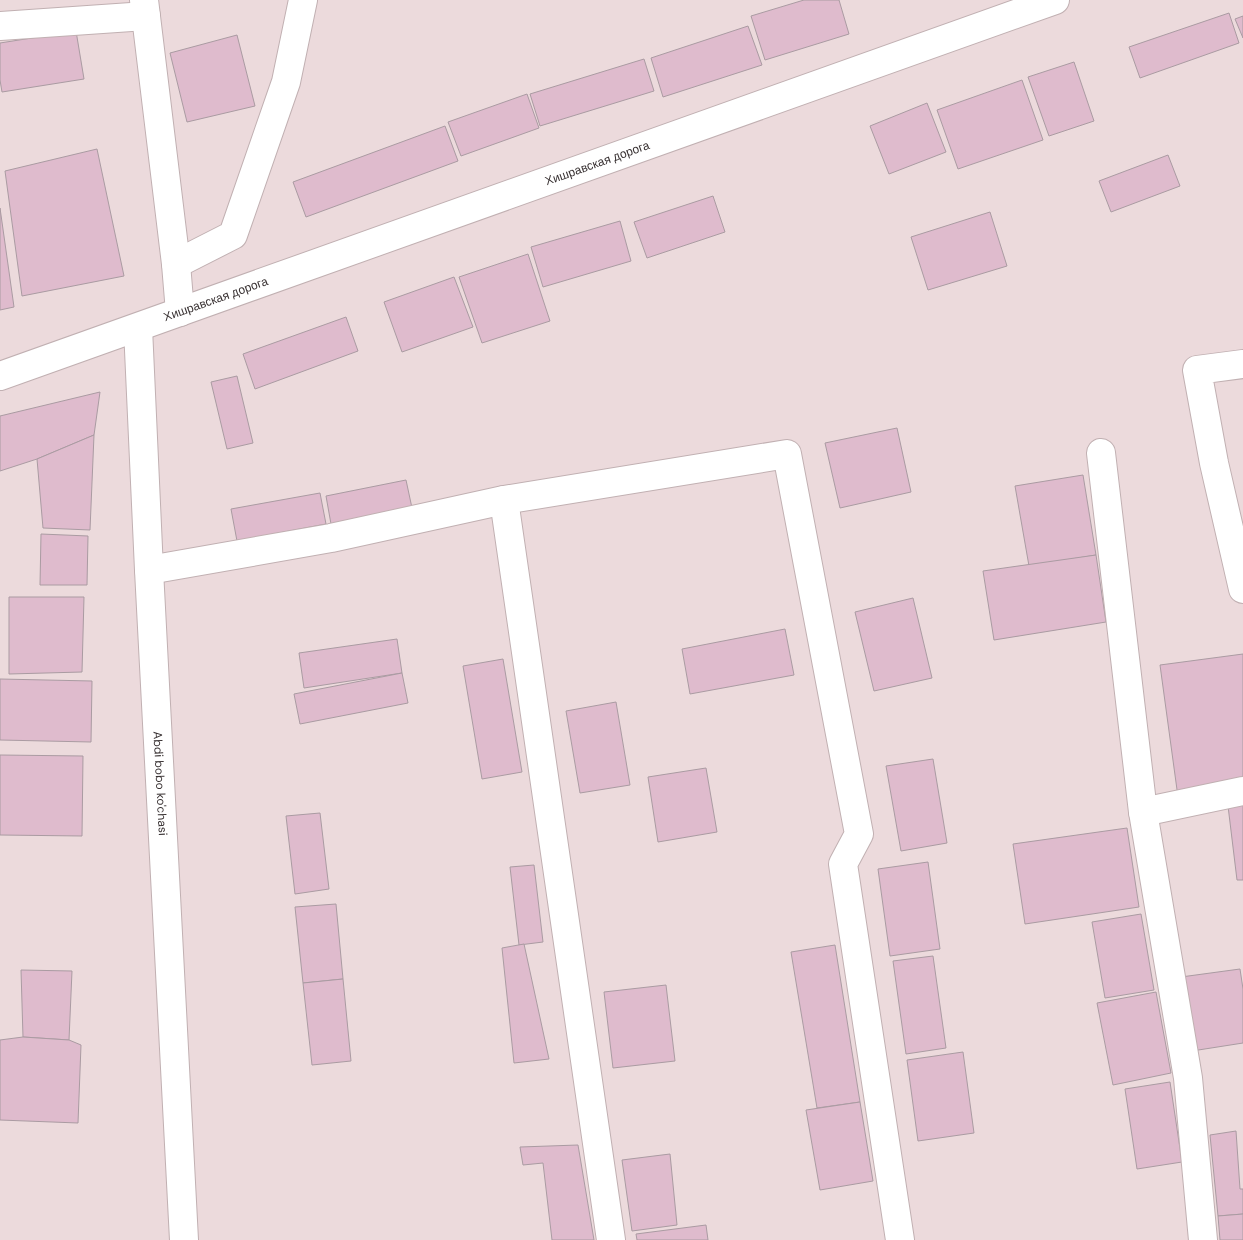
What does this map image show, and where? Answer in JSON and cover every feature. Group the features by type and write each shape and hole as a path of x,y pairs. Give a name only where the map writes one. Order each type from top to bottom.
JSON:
{"street":[{"path":"176,264 233,235 286,82 303,0"},
{"name":"Хишравская дорога","path":"0,376 1055,0"},
{"path":"0,26 145,8 176,264 180,312"},
{"name":"Abdi bobo ko'chasi","path":"138,328 184,1240"},
{"path":"1243,364 1197,370 1214,463 1243,589"},
{"path":"1102,453 1143,812 1188,1078 1204,1240"},
{"path":"149,570 331,538 504,500 787,454 859,834 843,864 900,1240"},
{"path":"504,500 611,1240"},
{"path":"1143,812 1243,791"}],"building":[{"path":"804,0 839,0 849,34 765,60 751,16"},
{"path":"1229,13 1239,43 1140,78 1129,47"},
{"path":"1243,16 1243,38 1235,19"},
{"path":"748,26 762,65 663,97 651,58"},
{"path":"76,31 84,79 2,92 0,80 0,43"},
{"path":"237,35 255,106 187,122 170,53"},
{"path":"644,59 654,91 540,126 530,94"},
{"path":"1074,62 1094,121 1049,136 1028,77"},
{"path":"1022,80 1043,140 958,169 937,110"},
{"path":"527,94 539,128 461,156 448,122"},
{"path":"927,103 946,152 889,174 870,126"},
{"path":"445,126 458,161 306,217 293,182"},
{"path":"97,149 124,276 22,296 5,171"},
{"path":"1168,155 1180,186 1111,212 1099,181"},
{"path":"713,196 725,232 647,258 634,222"},
{"path":"0,208 14,307 0,310"},
{"path":"990,212 1007,266 928,290 911,237"},
{"path":"620,221 631,261 543,287 531,247"},
{"path":"528,254 550,321 482,343 459,277"},
{"path":"454,277 473,327 402,352 384,302"},
{"path":"346,317 358,351 255,389 243,354"},
{"path":"237,376 253,443 227,449 211,382"},
{"path":"100,392 94,435 37,459 0,471 0,416"},
{"path":"897,428 911,492 840,508 825,443"},
{"path":"94,435 90,530 43,528 37,459"},
{"path":"1083,475 1096,555 1029,566 1015,486"},
{"path":"406,480 412,508 331,524 326,496"},
{"path":"320,493 326,524 237,541 231,509"},
{"path":"41,534 88,536 87,585 40,585"},
{"path":"1096,555 1106,622 994,640 983,571"},
{"path":"9,597 84,597 82,672 9,674"},
{"path":"913,598 932,678 874,691 855,612"},
{"path":"785,629 794,675 690,694 682,649"},
{"path":"397,639 402,673 304,688 299,653"},
{"path":"1243,654 1243,788 1178,797 1160,665"},
{"path":"503,659 522,772 482,779 463,666"},
{"path":"402,673 408,703 300,724 294,694"},
{"path":"0,679 92,681 91,742 0,740"},
{"path":"616,702 630,785 580,793 566,711"},
{"path":"0,755 83,756 82,836 0,835"},
{"path":"933,759 947,843 901,851 886,766"},
{"path":"706,768 717,832 658,842 648,777"},
{"path":"1243,805 1243,880 1237,880 1228,806"},
{"path":"320,813 329,889 295,894 286,816"},
{"path":"1127,828 1139,907 1025,924 1013,844"},
{"path":"928,862 940,949 890,956 878,869"},
{"path":"534,865 543,942 519,945 510,867"},
{"path":"336,904 343,979 303,983 295,907"},
{"path":"1141,914 1154,990 1105,998 1092,922"},
{"path":"524,944 549,1059 514,1063 502,948"},
{"path":"835,945 860,1102 817,1108 791,952"},
{"path":"933,956 946,1048 906,1054 893,961"},
{"path":"1240,969 1243,989 1243,1043 1192,1051 1181,977"},
{"path":"21,970 72,971 69,1040 23,1037"},
{"path":"343,979 351,1061 312,1065 303,983"},
{"path":"666,985 675,1061 613,1068 604,992"},
{"path":"1156,992 1171,1073 1113,1085 1097,1003"},
{"path":"23,1037 69,1040 81,1045 78,1123 0,1120 0,1040"},
{"path":"963,1052 974,1133 918,1141 907,1060"},
{"path":"1170,1082 1182,1162 1137,1169 1125,1089"},
{"path":"860,1102 873,1181 820,1190 806,1110"},
{"path":"1236,1131 1240,1189 1243,1189 1243,1214 1218,1216 1210,1135"},
{"path":"578,1145 594,1240 552,1240 543,1163 523,1165 520,1147"},
{"path":"670,1154 677,1225 632,1231 622,1160"},
{"path":"1243,1214 1243,1240 1220,1240 1218,1216"},
{"path":"706,1225 708,1240 637,1240 636,1234"}]}
